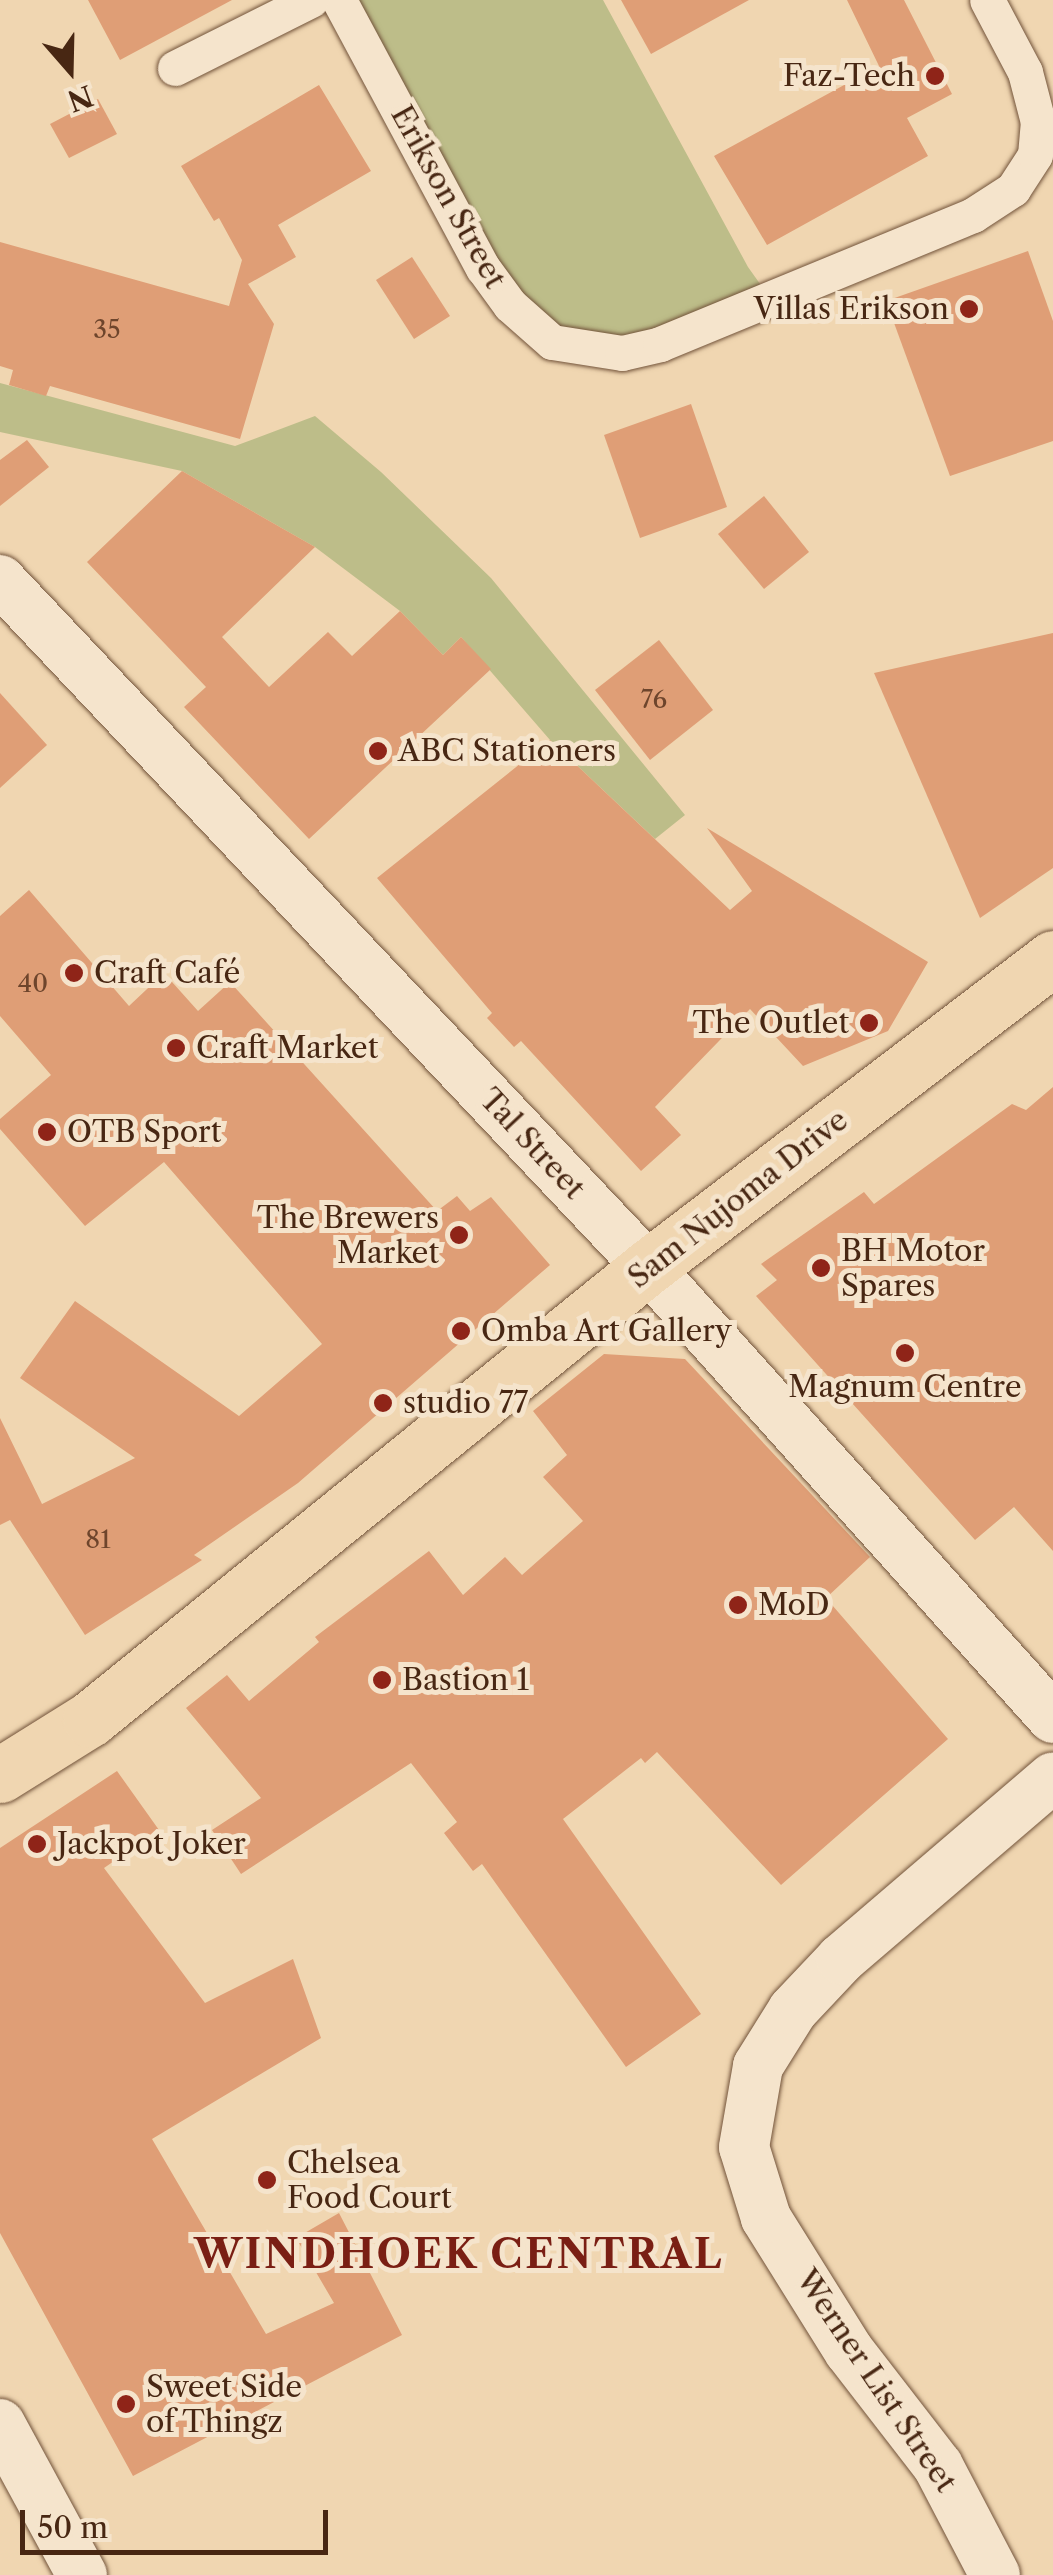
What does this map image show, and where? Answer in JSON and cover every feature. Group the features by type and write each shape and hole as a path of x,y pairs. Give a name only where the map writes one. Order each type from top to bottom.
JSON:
{"highway":[{"name":"Sam Nujoma Drive","path":"0,1775 90,1718 648,1267 1053,958"}],"street":[{"path":"175,68 312,0"},
{"name":"Erikson Street","path":"340,0 483,268 510,305 552,342 622,353 660,344 974,215 1013,189 1035,155 1038,122 1026,72 986,0"},
{"name":"Tal Street","path":"0,580 648,1267 1053,1718"},
{"name":"Werner List Street","path":"996,2575 938,2466 849,2350 766,2218 744,2147 758,2066 793,2010 841,1960 1053,1777"},
{"path":"0,2424 82,2575"}],"green space":[{"path":"339,0 603,0 748,267 770,298 622,353 510,305"},
{"path":"0,383 235,446 315,416 381,472 491,578 685,815 655,839 550,740 461,637 443,655 400,611 315,547 182,471 0,432"}],"building":[{"path":"88,0 232,0 120,60"},
{"path":"621,0 749,0 651,54"},
{"path":"847,0 904,0 952,94 907,118 928,156 767,245 714,156 879,66"},
{"path":"319,85 371,171 278,225 296,257 248,284 274,324 240,439 50,386 46,396 9,385 13,370 0,366 0,242 229,306 242,260 219,218 214,221 181,166"},
{"path":"98,99 117,134 69,158 50,124"},
{"path":"1028,251 1053,321 1053,441 950,476 886,301"},
{"path":"412,257 450,316 414,339 376,280"},
{"path":"691,404 727,507 640,538 604,435"},
{"path":"27,440 49,467 0,506 0,460"},
{"path":"182,471 315,547 222,637 269,687 328,632 352,656 400,611 443,655 461,637 491,669 309,839 184,707 206,687 87,562"},
{"path":"764,496 809,552 764,589 718,534"},
{"path":"1053,633 1053,868 980,918 874,673"},
{"path":"659,640 713,710 650,760 595,690"},
{"path":"0,693 47,745 0,788"},
{"path":"550,740 730,910 752,891 707,828 928,962 888,1031 803,1066 750,1009 655,1107 681,1135 641,1171 521,1041 514,1047 487,1018 492,1013 377,878"},
{"path":"29,890 129,1006 164,973 198,1011 230,982 437,1211 457,1196 470,1211 491,1197 550,1265 298,1483 194,1555 202,1560 85,1635 10,1520 0,1525 0,1418 42,1504 135,1458 20,1378 75,1301 239,1416 322,1344 164,1162 85,1226 0,1129 0,1119 51,1075 0,1016 0,916"},
{"name":"Magnum Centre","path":"1053,1087 1053,1551 1014,1507 975,1540 756,1296 777,1280 761,1264 864,1192 874,1204 1012,1104 1026,1110"},
{"path":"604,1354 685,1359 870,1557 826,1598 948,1739 781,1885 657,1752 645,1763 641,1758 563,1819 701,2014 626,2067 482,1864 473,1871 444,1833 457,1822 411,1763 241,1874 212,1830 261,1798 186,1708 227,1675 249,1701 319,1642 315,1637 429,1551 463,1595 505,1557 522,1575 583,1521 543,1477 567,1455 533,1411"},
{"path":"117,1771 159,1830 104,1868 205,2003 293,1959 321,2038 152,2139 266,2334 334,2303 296,2238 339,2213 402,2335 133,2476 0,2233 0,1848"}],"place":[{"name":"Faz-Tech","path":"935,76"},
{"name":"Villas Erikson","path":"969,309"},
{"name":"ABC Stationers","path":"378,751"},
{"name":"Craft Café","path":"74,973"},
{"name":"The Outlet","path":"869,1023"},
{"name":"Craft Market","path":"176,1048"},
{"name":"OTB Sport","path":"47,1132"},
{"name":"The Brewers Market","path":"459,1235"},
{"name":"BH Motor Spares","path":"821,1268"},
{"name":"Omba Art Gallery","path":"461,1331"},
{"name":"Magnum Centre","path":"905,1353"},
{"name":"studio 77","path":"383,1403"},
{"name":"MoD","path":"738,1605"},
{"name":"Bastion 1","path":"382,1680"},
{"name":"Jackpot Joker","path":"37,1844"},
{"name":"Chelsea Food Court","path":"267,2180"},
{"name":"Sweet Side of Thingz","path":"126,2404"}],"district":[{"name":"WINDHOEK CENTRAL","path":"459,2254"}]}
